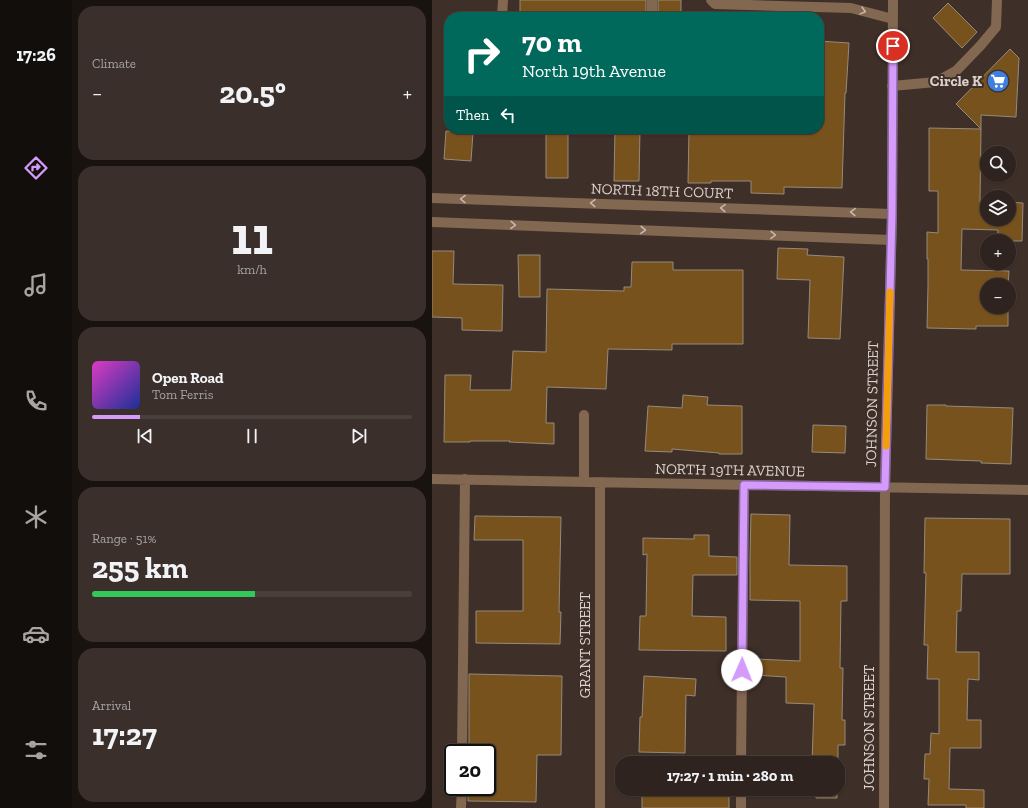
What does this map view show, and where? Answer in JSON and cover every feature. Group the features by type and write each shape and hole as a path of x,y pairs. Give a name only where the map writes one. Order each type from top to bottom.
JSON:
{"street":[{"path":"502,12 503,0"},
{"path":"652,0 652,12"},
{"path":"710,0 715,4 851,8 893,19"},
{"name":"JOHNSON STREET","path":"884,808 885,487 892,214 893,0"},
{"path":"892,86 936,82 956,71 996,27 997,0"},
{"name":"NORTH 18TH COURT","path":"432,198 892,214"},
{"path":"432,222 891,240"},
{"path":"584,415 584,482"},
{"name":"NORTH 19TH AVENUE","path":"432,479 1028,490"},
{"path":"462,744 465,479"},
{"name":"GRANT STREET","path":"600,482 600,808"},
{"path":"741,756 744,485"},
{"path":"461,808 462,796"},
{"path":"741,796 741,808"}],"building":[{"path":"520,0 646,0 646,12 520,12"},
{"path":"658,0 681,0 681,12 658,12"},
{"name":"Circle K","path":"948,3 977,32 962,48 933,18"},
{"path":"824,41 849,43 845,93 842,188 784,187 784,194 751,193 751,181 711,181 711,183 688,183 689,134 824,134"},
{"name":"Circle K","path":"1010,49 1019,58 1016,117 981,115 981,129 956,104"},
{"path":"929,128 981,129 980,226 1016,226 1016,202 1023,203 1022,241 1016,241 1016,234 998,234 998,230 962,229 961,270 1009,271 1008,278 980,278 980,314 1008,314 1008,326 976,326 976,329 927,328 927,232 938,233 938,191 929,191"},
{"path":"446,134 473,134 471,161 444,159"},
{"path":"546,134 568,134 568,178 546,178"},
{"path":"615,134 640,134 639,181 614,181"},
{"path":"778,248 808,249 807,255 844,257 840,339 808,338 810,280 777,279"},
{"path":"432,251 454,251 453,284 503,285 502,331 462,330 462,318 432,317"},
{"path":"518,255 540,255 540,297 519,297"},
{"path":"632,262 673,262 673,270 743,270 743,344 672,344 672,350 608,349 606,389 547,387 546,423 554,423 554,444 509,442 510,441 444,442 445,375 471,375 470,390 511,390 513,351 546,352 547,289 624,291 624,287 631,287"},
{"path":"683,395 708,397 707,405 742,406 742,454 719,454 672,449 672,452 645,451 648,406 682,408"},
{"path":"927,405 1013,408 1011,464 981,463 981,461 926,459"},
{"path":"813,425 846,426 845,453 812,452"},
{"path":"751,514 790,515 789,565 847,566 847,601 841,601 840,668 843,668 842,720 845,720 845,745 838,745 838,756 812,756 814,704 786,703 786,677 754,675 755,659 800,661 800,601 750,600"},
{"path":"475,516 561,517 559,612 561,612 560,644 476,643 476,611 523,611 523,540 474,540"},
{"path":"925,518 1010,519 1010,574 962,574 961,611 957,611 956,652 979,652 979,680 968,679 967,720 981,720 981,748 950,748 949,789 984,790 984,808 966,808 966,805 928,805 929,779 924,779 925,754 930,754 931,733 939,734 939,679 927,679 928,645 924,645 926,573 924,573"},
{"path":"694,535 709,535 709,556 737,557 737,575 693,575 692,616 726,617 726,651 639,650 640,616 646,616 647,554 643,555 643,538 694,539"},
{"path":"469,674 562,676 561,755 537,755 536,802 468,801 468,796 496,796 496,744 469,744"},
{"path":"644,676 696,679 695,696 686,695 685,753 639,752 640,717 642,717"},
{"path":"642,796 729,796 729,808 642,808"},
{"path":"816,796 837,796 837,798 816,798"}],"slow traffic":[{"path":"886,446 890,292"}],"place":[{"name":"Circle K","path":"998,81"}],"route":[{"path":"742,670 744,485 885,487 892,214 893,46"}]}
